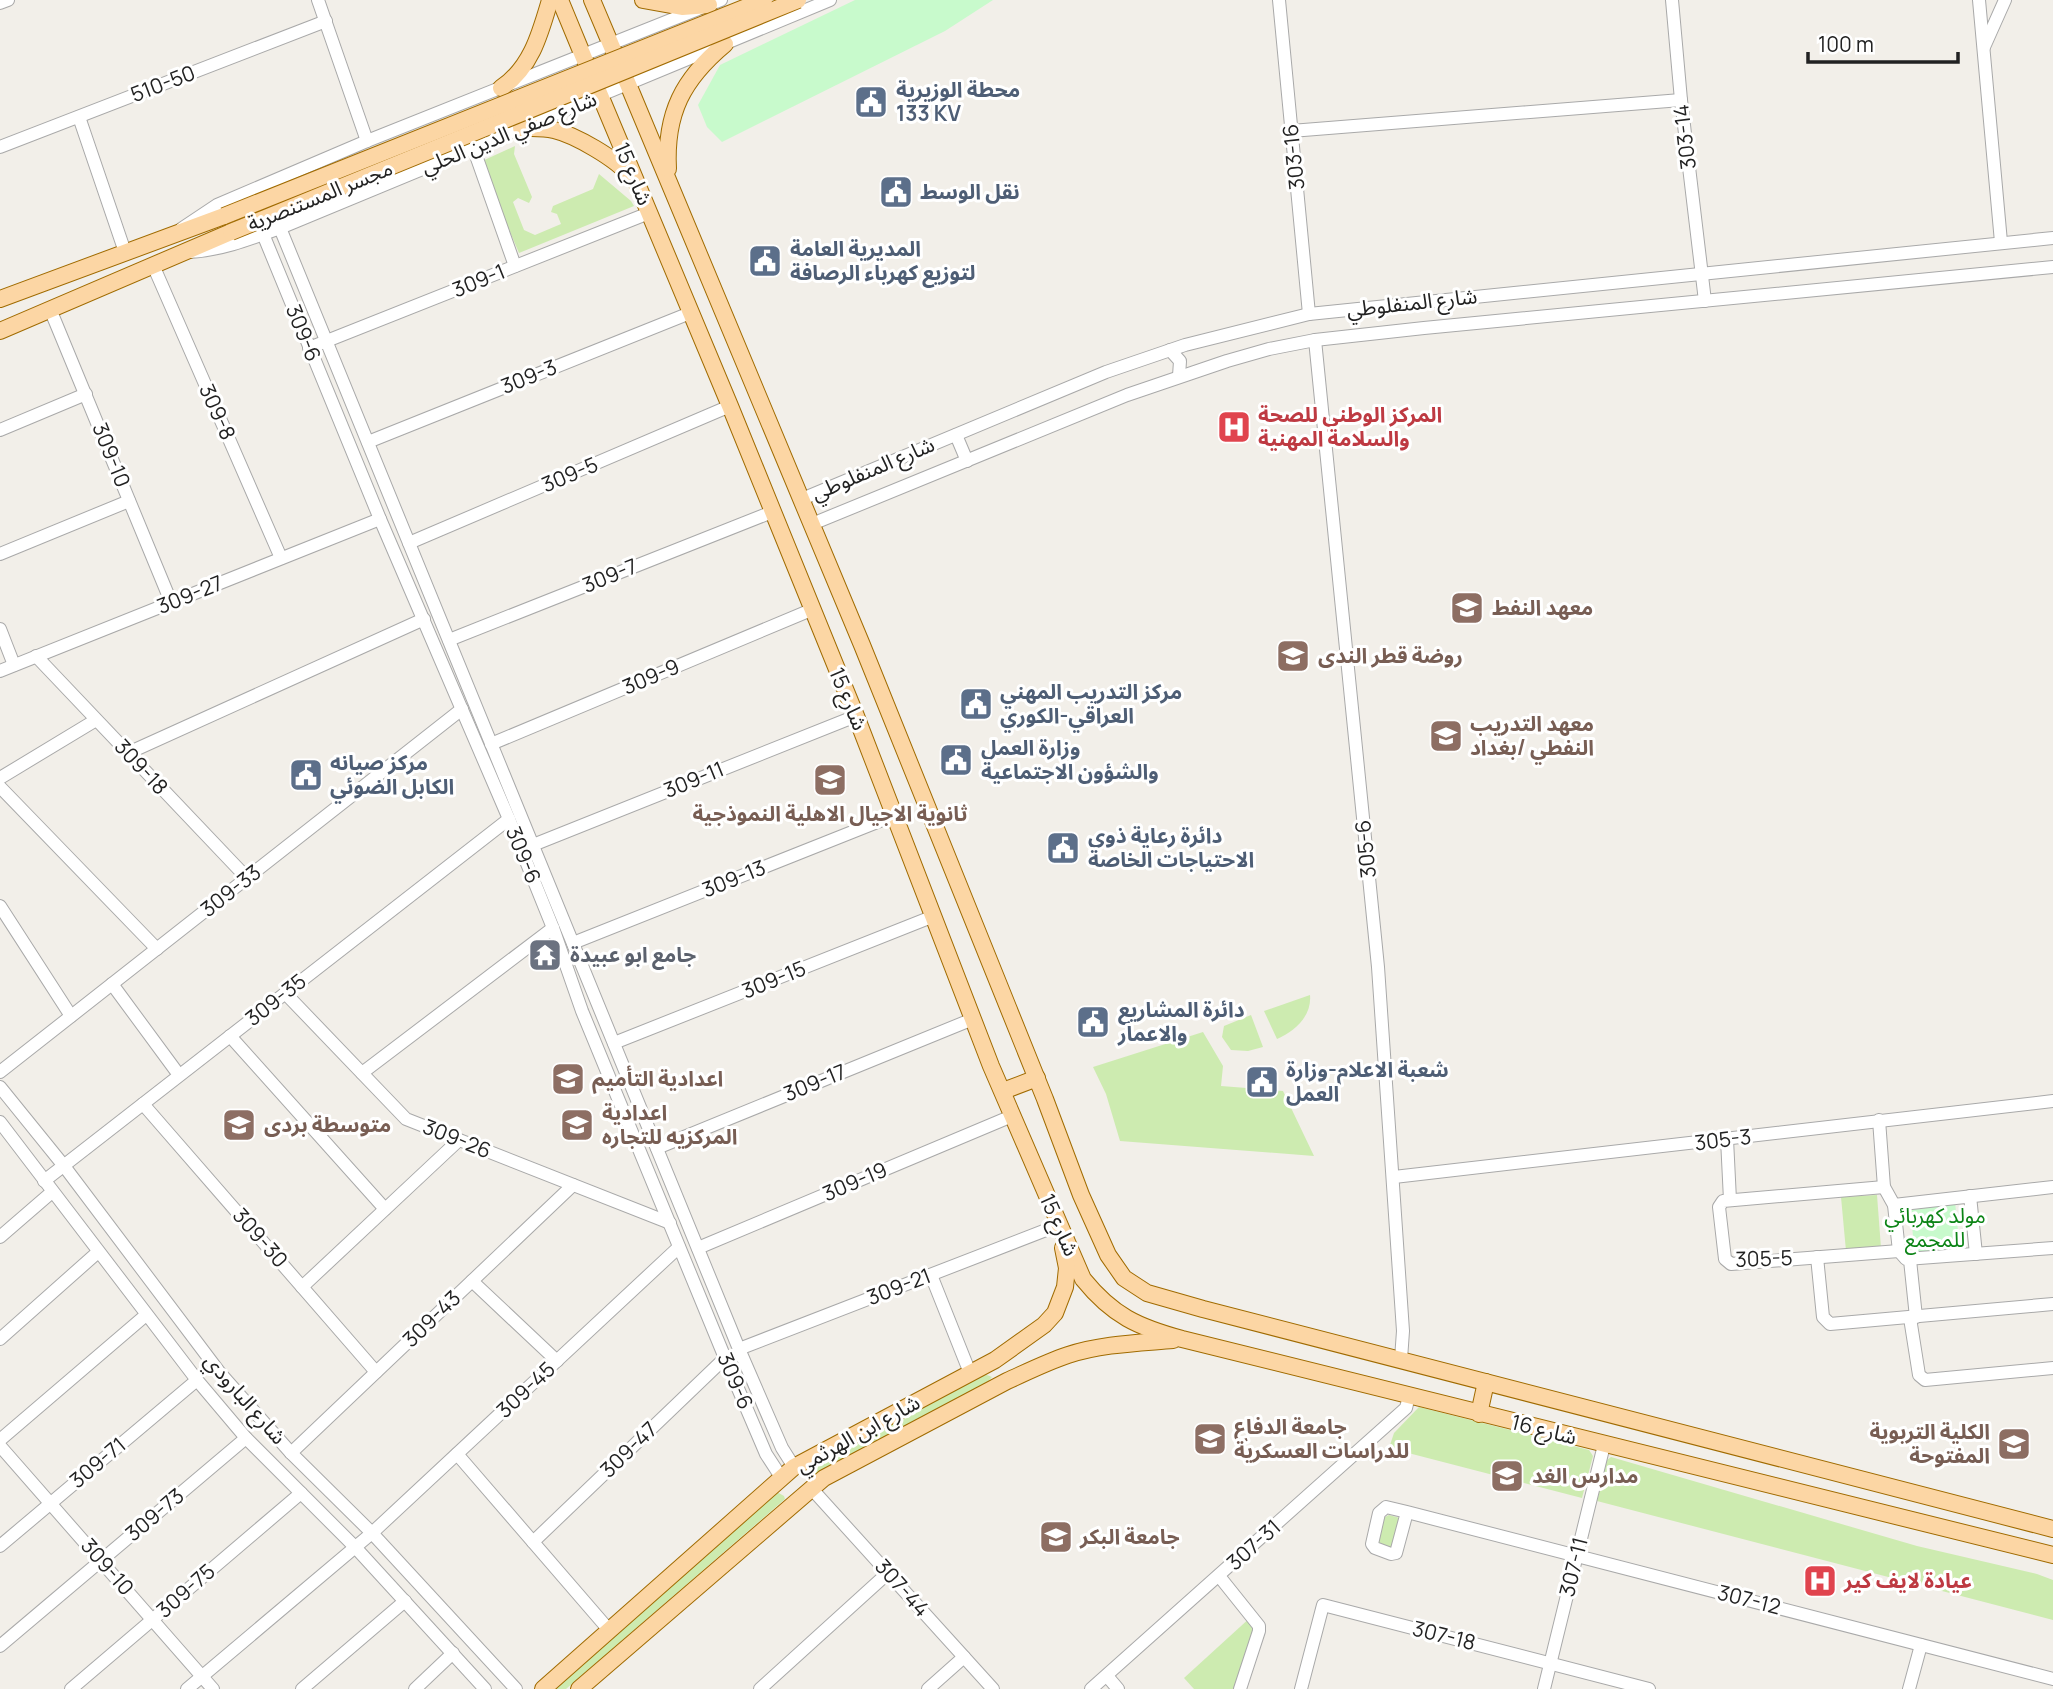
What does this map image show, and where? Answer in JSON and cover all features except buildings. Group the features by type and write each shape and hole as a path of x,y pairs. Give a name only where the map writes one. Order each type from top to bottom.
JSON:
{"main road":[{"path":"501,88 513,79 530,57 550,0"},
{"path":"560,0 585,60"},
{"path":"592,0 613,48"},
{"path":"643,0 682,6 715,3"},
{"name":"مجسر المستنصرية","path":"223,216 764,0"},
{"name":"مجسر المستنصرية","path":"231,232 798,0"},
{"path":"669,178 668,134 681,94 704,61 725,44"},
{"name":"شارع 15","path":"627,81 802,499 1037,1078 1081,1195 1108,1255 1124,1278"},
{"name":"شارع 15","path":"598,92 856,716 1012,1116 1083,1279 1099,1299"},
{"path":"521,128 551,129 574,138 628,173 639,190"},
{"name":"شارع صفي الدين الحلي","path":"0,299 223,216"},
{"name":"شارع صفي الدين الحلي","path":"3,330 231,232"},
{"path":"0,312 3,330"},
{"path":"1003,1091 1037,1078"},
{"name":"شارع ابن الهرثمي","path":"543,1689 787,1472 995,1360 1044,1325 1061,1301 1067,1268 1059,1225"},
{"name":"شارع 16","path":"1124,1278 1147,1293 2004,1516"},
{"name":"شارع 16","path":"1099,1299 1145,1329 1998,1542"},
{"name":"شارع ابن الهرثمي","path":"579,1689 824,1478 1007,1381 1070,1355 1116,1346 1182,1339"},
{"path":"995,1360 1007,1381"},
{"path":"1479,1414 1486,1382"},
{"path":"902,1409 912,1431"},
{"path":"787,1472 805,1493"},
{"path":"2004,1516 2053,1523"},
{"path":"2004,1516 2053,1529"},
{"path":"1998,1542 2053,1555"},
{"path":"1998,1542 2053,1563"}],"street":[{"path":"0,3 8,0"},
{"path":"318,0 367,141"},
{"name":"شارع صفي الدين الحلي","path":"184,252 210,251 280,228 521,128 598,92 725,44 830,0"},
{"name":"303-16","path":"1279,0 1309,314"},
{"name":"303-14","path":"1672,0 1705,301"},
{"path":"1979,0 2001,242"},
{"path":"1984,47 2005,0"},
{"name":"شارع صفي الدين الحلي","path":"177,232 217,205 367,141 501,88 585,60 715,3"},
{"name":"510-50","path":"0,147 327,21"},
{"path":"1291,131 1681,100"},
{"path":"79,117 125,252"},
{"path":"473,147 515,266"},
{"name":"309-1","path":"309,348 649,213"},
{"name":"309-6","path":"280,228 782,1448 787,1472"},
{"name":"309-6","path":"263,234 380,519 509,819 553,928 582,1011 766,1454 787,1472"},
{"name":"شارع المنفلوطي","path":"802,499 1105,372 1197,342 1309,314 2053,238"},
{"name":"309-8","path":"153,265 281,558"},
{"name":"شارع المنفلوطي","path":"812,524 1179,376 1269,349 1315,340 1424,328 2053,267"},
{"path":"1422,302 1424,328"},
{"name":"309-10","path":"50,309 171,602"},
{"name":"309-3","path":"368,442 690,313"},
{"name":"305-6","path":"1315,340 1378,967 1394,1177 1403,1331 1401,1359"},
{"path":"1197,342 1194,356 1203,368"},
{"path":"1170,350 1180,361 1179,376"},
{"path":"0,430 86,394"},
{"name":"309-5","path":"409,543 730,406"},
{"path":"956,435 967,461"},
{"path":"357,463 373,456"},
{"path":"0,554 129,500"},
{"name":"309-7","path":"449,640 772,512"},
{"name":"309-27","path":"0,671 380,519"},
{"name":"309-9","path":"491,744 811,610"},
{"path":"128,753 426,624 442,623"},
{"path":"0,629 14,665"},
{"name":"309-18","path":"36,656 247,878"},
{"name":"309-33","path":"0,1072 462,709"},
{"name":"309-11","path":"533,845 856,716"},
{"path":"0,778 96,720"},
{"path":"0,787 157,949"},
{"name":"309-13","path":"573,943 895,815"},
{"name":"309-35","path":"44,1181 509,819"},
{"path":"0,906 71,1016"},
{"name":"309-15","path":"614,1043 934,916"},
{"path":"362,1073 553,928"},
{"path":"112,984 179,1075"},
{"name":"309-26","path":"285,993 406,1119 670,1223"},
{"path":"582,1011 598,1005"},
{"name":"309-17","path":"657,1148 973,1019"},
{"path":"230,1036 385,1209"},
{"name":"شارع البارودي","path":"0,1087 64,1166 220,1373 291,1453 372,1533 516,1689"},
{"name":"305-3","path":"1394,1177 2053,1101"},
{"name":"309-30","path":"143,1104 376,1372"},
{"name":"309-19","path":"698,1248 1012,1116"},
{"path":"1879,1120 1884,1186 1894,1205 1904,1256 1919,1375 1924,1379 2053,1368"},
{"name":"شارع البارودي","path":"1,1126 197,1380 246,1437 355,1547 485,1689"},
{"path":"1727,1139 1730,1200 1884,1186"},
{"path":"302,1287 459,1140"},
{"name":"309-43","path":"291,1453 573,1185"},
{"path":"1894,1205 2053,1187"},
{"path":"0,1237 52,1192"},
{"path":"1970,1196 1976,1254"},
{"name":"305-5","path":"1730,1200 1724,1201 1719,1207 1725,1259 1731,1264 1817,1257 1976,1254 2053,1248"},
{"name":"309-21","path":"739,1349 1059,1225"},
{"name":"309-45","path":"187,1689 372,1533 680,1247"},
{"path":"0,1339 98,1252"},
{"path":"1817,1257 1823,1317 1832,1324 2053,1304"},
{"path":"931,1275 970,1373"},
{"path":"471,1281 557,1361"},
{"path":"698,1292 713,1285"},
{"path":"0,1440 146,1315"},
{"name":"309-47","path":"533,1542 725,1357"},
{"name":"309-71","path":"0,1546 197,1380"},
{"name":"307-31","path":"1091,1689 1406,1408 1409,1396"},
{"name":"309-73","path":"0,1646 246,1437"},
{"name":"307-11","path":"1544,1689 1604,1445"},
{"name":"309-10","path":"0,1446 213,1689"},
{"path":"457,1454 609,1630"},
{"name":"309-75","path":"71,1689 300,1493"},
{"name":"307-44","path":"805,1493 889,1572 993,1689"},
{"name":"307-12","path":"1407,1512 2053,1679"},
{"path":"760,1689 889,1572"},
{"path":"1219,1576 1259,1626 1240,1689"},
{"path":"302,1689 405,1601"},
{"name":"307-18","path":"1301,1689 1322,1605 1649,1689"},
{"path":"1909,1689 1921,1645"},
{"path":"415,1689 453,1653"},
{"path":"928,1689 964,1657"},
{"path":"1107,1676 1118,1689"}],"green space":[{"path":"855,0 993,0 945,31 722,142 707,127 698,105 720,65"},
{"path":"515,146 514,154 532,197 529,203 518,198 513,202 524,230 535,235 561,224 557,214 551,212 553,206 593,189 599,174 634,206 519,253 480,162"},
{"path":"1310,995 1308,1010 1301,1022 1277,1039 1264,1011"},
{"path":"1251,1015 1263,1047 1248,1051 1231,1050 1222,1037 1224,1026"},
{"path":"1203,1032 1223,1066 1221,1086 1283,1091 1314,1156 1120,1141 1106,1094 1093,1067"},
{"path":"1877,1195 1881,1248 1846,1251 1841,1197"},
{"name":"مولد كهربائي للمجمع","path":"1955,1202 1960,1250 1915,1255 1910,1207"},
{"path":"980,1376 992,1377 981,1389 813,1477 810,1475 807,1469 809,1466"},
{"path":"1419,1407 1589,1450 1593,1456 1582,1498 1389,1448 1394,1433"},
{"path":"1611,1457 1917,1546 2037,1574 2053,1580 2053,1620 1597,1501 1607,1460"},
{"path":"777,1492 785,1499 566,1689 553,1689"},
{"path":"1389,1515 1400,1518 1393,1549 1379,1547 1377,1540 1383,1518"},
{"path":"1252,1616 1255,1620 1240,1689 1194,1689 1184,1678"}],"place":[{"name":"محطة الوزيرية 133 KV","path":"871,102"},
{"name":"نقل الوسط","path":"896,192"},
{"name":"المديرية العامة لتوزيع كهرباء الرصافة","path":"765,261"},
{"name":"المركز الوطني للصحة والسلامة المهنية","path":"1234,427"},
{"name":"معهد النفط","path":"1467,608"},
{"name":"روضة قطر الندى","path":"1293,656"},
{"name":"مركز التدريب المهني العراقي-الكوري","path":"976,704"},
{"name":"معهد التدريب النفطي /بغداد","path":"1446,736"},
{"name":"وزارة العمل والشؤون الاجتماعية","path":"956,760"},
{"name":"مركز صيانه الكابل الضوئي","path":"306,775"},
{"name":"ثانوية الاجيال الاهلية النموذجية","path":"830,780"},
{"name":"دائرة رعاية ذوي الاحتياجات الخاصة","path":"1063,848"},
{"name":"جامع ابو عبيدة","path":"545,955"},
{"name":"دائرة المشاريع والاعمار","path":"1093,1022"},
{"name":"اعدادية التأميم","path":"568,1079"},
{"name":"شعبة الاعلام-وزارة العمل","path":"1262,1082"},
{"name":"متوسطة بردى","path":"239,1125"},
{"name":"اعدادية المركزيه للتجاره","path":"577,1125"},
{"name":"جامعة الدفاع للدراسات العسكرية","path":"1210,1439"},
{"name":"الكلية التربوية المفتوحة","path":"2014,1444"},
{"name":"مدارس الغد","path":"1507,1476"},
{"name":"جامعة البكر","path":"1056,1537"},
{"name":"عيادة لايف كير","path":"1820,1581"}]}
